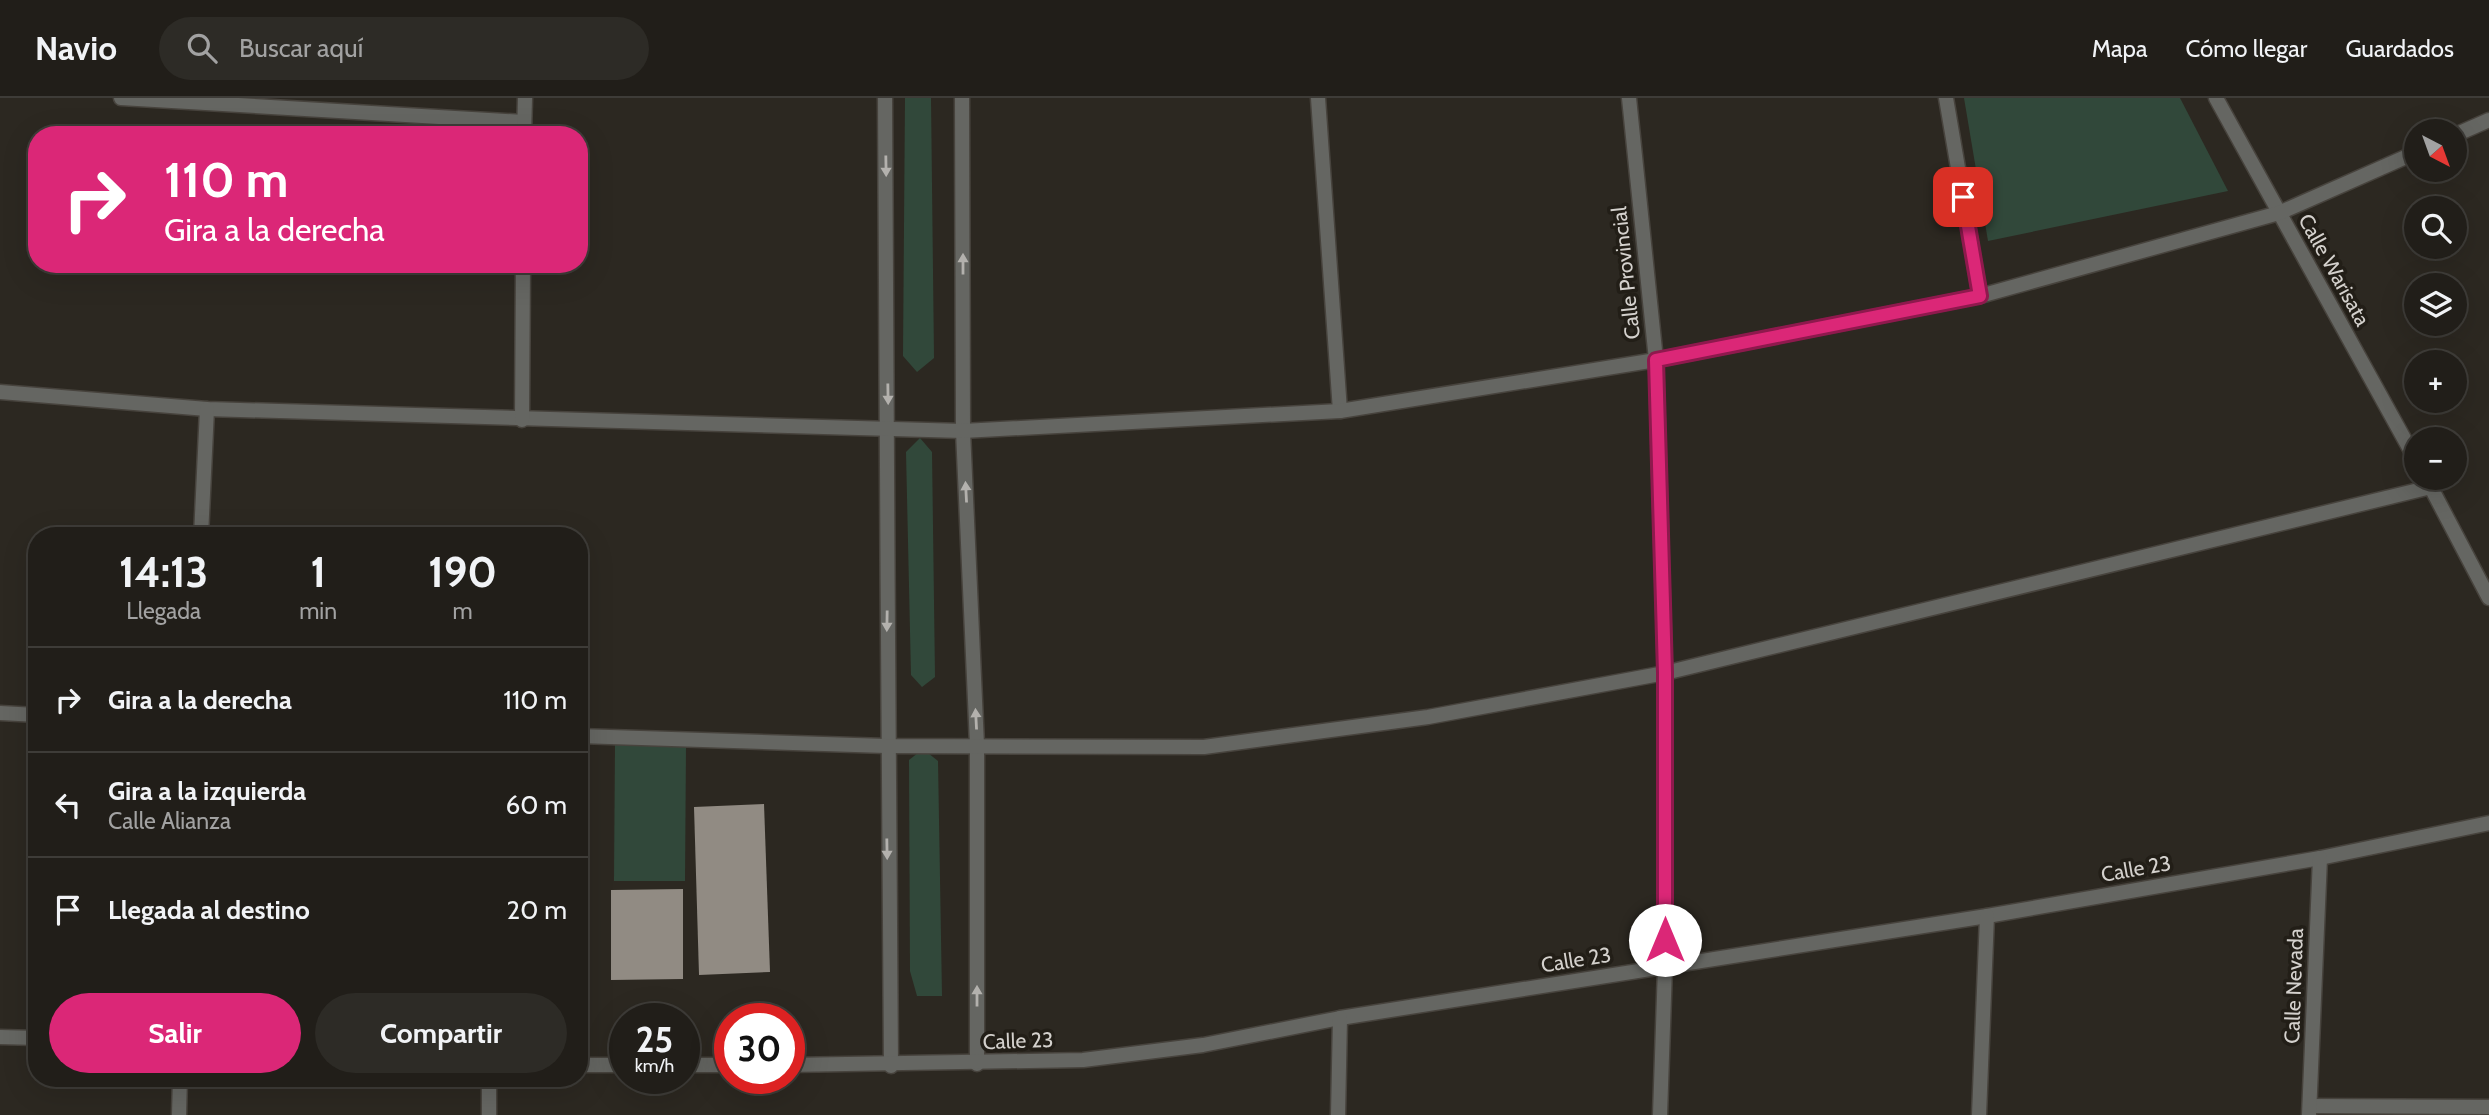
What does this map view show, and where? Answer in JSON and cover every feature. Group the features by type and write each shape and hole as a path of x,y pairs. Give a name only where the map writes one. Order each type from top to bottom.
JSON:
{"street":[{"path":"121,98 497,126"},
{"path":"524,126 525,98"},
{"path":"885,98 889,428 886,746 891,1066"},
{"path":"962,98 963,431 977,745 977,1064"},
{"path":"1318,98 1340,411"},
{"name":"Calle Provincial","path":"1629,98 1656,360 1665,673 1665,967 1660,1115"},
{"path":"1945,98 1980,296"},
{"name":"Calle Warisata","path":"2216,98 2404,438"},
{"path":"2468,129 2489,120"},
{"path":"0,392 207,409 963,431 1340,411 1656,360 1980,296 2279,213 2404,158"},
{"path":"522,420 523,273"},
{"path":"201,527 207,409"},
{"path":"588,736 886,746 1204,747 1428,717 1665,673 2404,488"},
{"path":"2432,490 2489,598"},
{"path":"0,713 28,715"},
{"name":"Calle 23","path":"805,1065 891,1066 1083,1060 1203,1045 1340,1018 1987,916 2320,858 2489,824"},
{"name":"Calle Nevada","path":"2309,1110 2320,858"},
{"path":"1979,1115 1987,916"},
{"path":"1338,1115 1340,1018"},
{"path":"0,1037 28,1038"},
{"path":"588,1065 609,1065"},
{"path":"179,1115 180,1087"},
{"path":"489,1087 489,1115"},
{"path":"2309,1110 2489,1107"}],"green space":[{"path":"905,98 931,98 934,358 917,372 903,356"},
{"path":"1964,98 2180,98 2228,191 1988,241"},
{"path":"920,438 932,452 935,677 922,687 911,675 906,452"},
{"path":"615,745 686,745 685,881 614,881"},
{"path":"923,749 938,761 942,996 917,996 910,971 909,760"}],"building":[{"path":"764,804 770,972 699,975 694,807"},
{"path":"683,889 683,979 611,980 611,890"}],"route":[{"path":"1665,940 1665,673 1656,360 1980,296 1963,197"}]}
